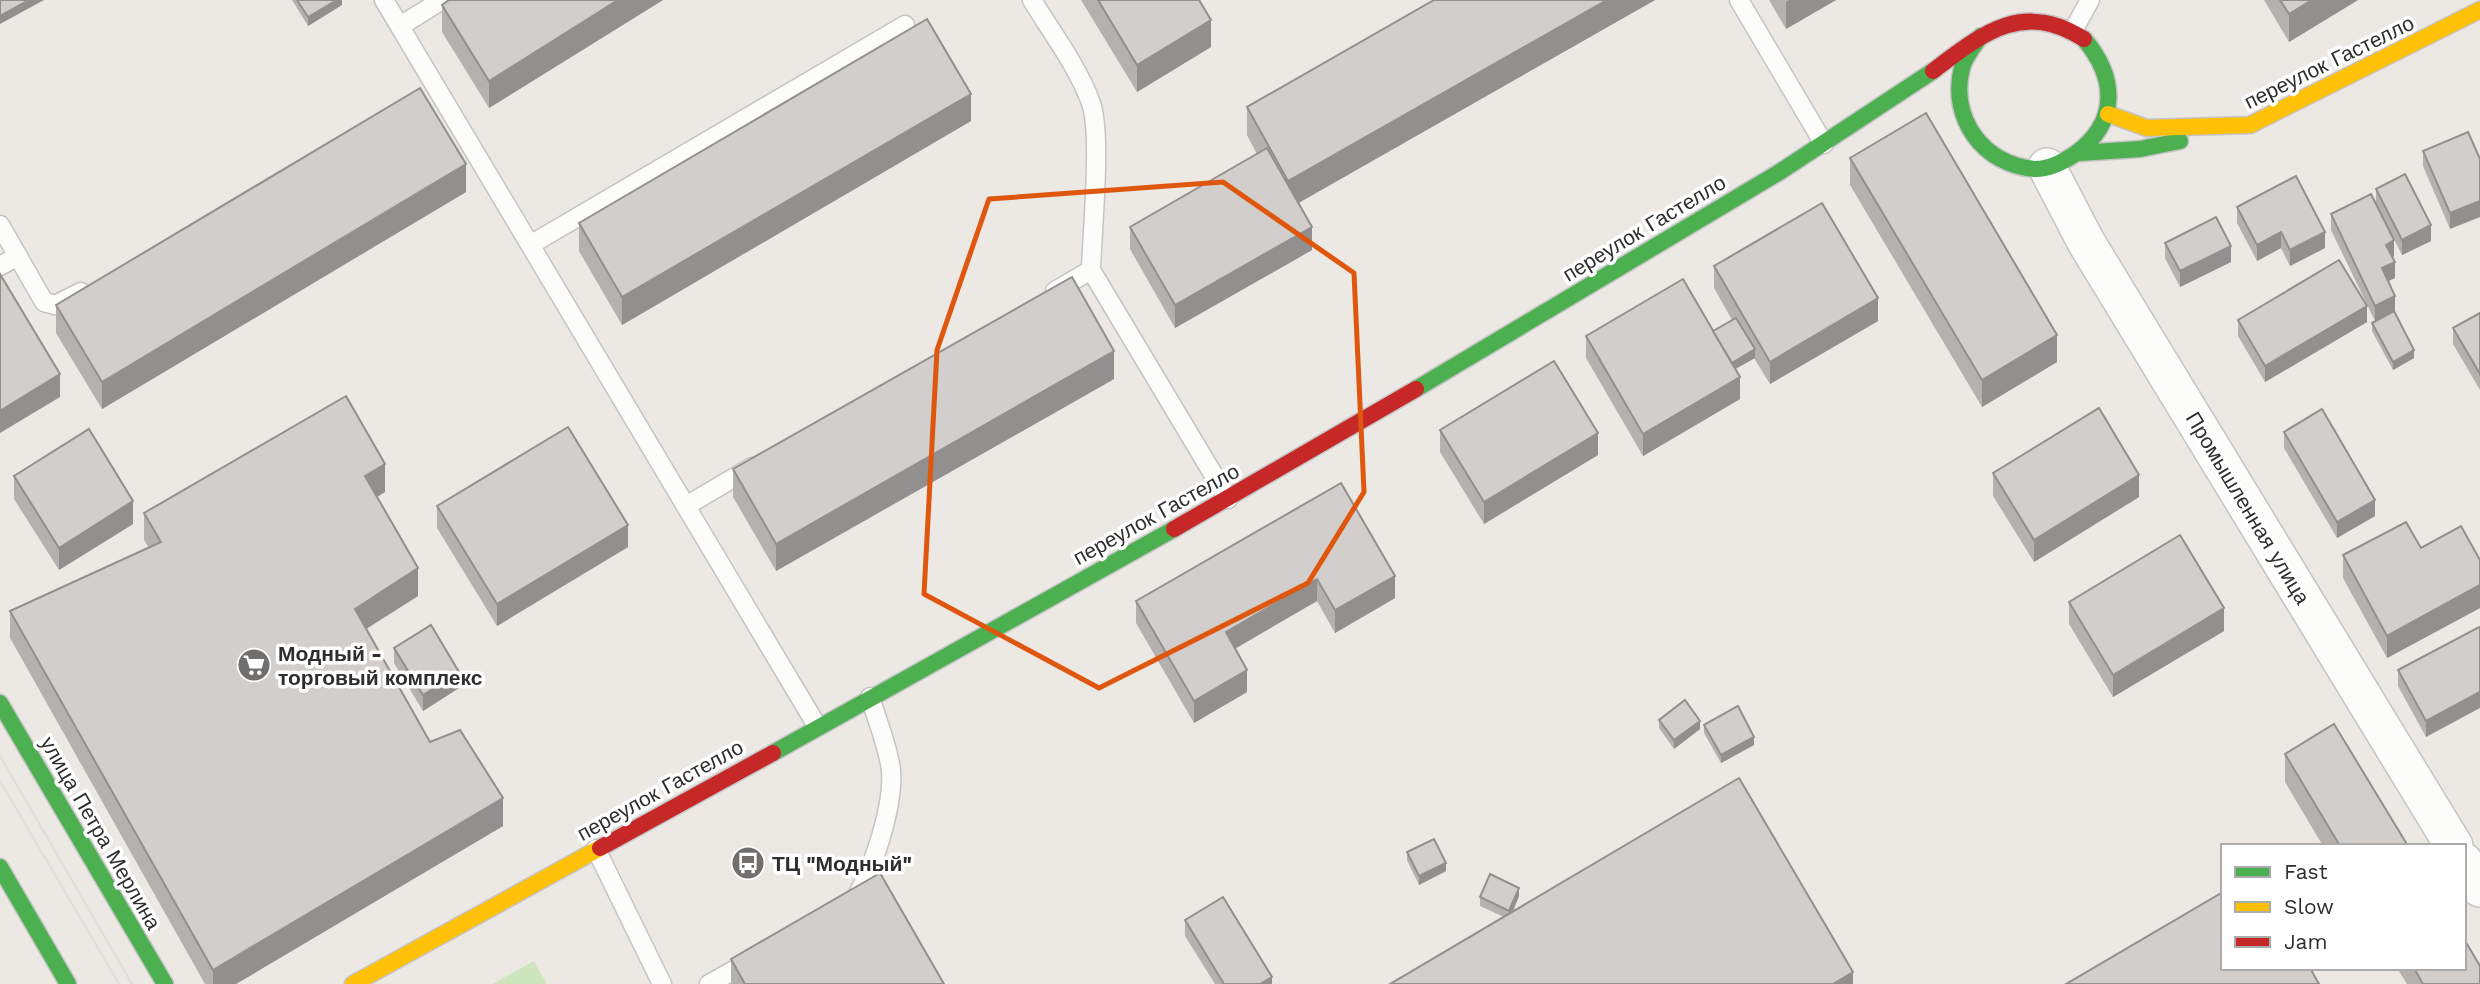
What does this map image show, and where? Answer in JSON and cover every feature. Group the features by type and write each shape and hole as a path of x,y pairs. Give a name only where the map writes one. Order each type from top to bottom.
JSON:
{"street":[{"name":"переулок Гастелло","path":"2108,114 2147,128 2250,125 2480,10"},
{"path":"1978,146 1962,121 1956,91 1963,62 1981,36 2007,15 2041,17 2074,29 2096,52 2108,86 2108,114 2063,160"},
{"name":"переулок Гастелло","path":"353,984 1311,453 1824,144 1876,118 1981,36"},
{"path":"1954,139 1978,146 2009,165 2140,149 2250,125"},
{"name":"Промышленная улица","path":"2063,160 2086,242 2454,844"},
{"name":"улица Петра Мерлина","path":"0,703 166,984"},
{"path":"2466,865 2480,888"},
{"path":"0,867 68,984"}],"lane":[{"path":"384,0 400,26 427,86 530,245 817,726"},
{"path":"400,26 442,0"},
{"path":"1032,0 1078,76 1092,105 1095,134 1091,270 1228,499"},
{"path":"1739,0 1824,144"},
{"path":"2074,29 2090,0"},
{"path":"530,245 905,25"},
{"path":"0,225 44,302 55,305 102,279"},
{"path":"0,266 18,256"},
{"path":"1044,298 1091,270"},
{"path":"686,506 769,457"},
{"path":"842,909 854,903 891,803 891,768 870,697"},
{"path":"596,849 662,984"},
{"path":"709,984 769,950"}],"highlighted area":[{"path":"1223,182 1354,273 1364,492 1308,583 1099,688 924,594 937,350 989,199"}],"green space":[{"path":"534,961 547,984 492,984"}],"building":[{"path":"0,0 29,0 0,16"},
{"path":"297,0 337,0 308,17"},
{"path":"449,0 618,0 489,81 442,5"},
{"path":"1098,0 1199,0 1211,20 1137,65"},
{"path":"1434,0 1607,0 1288,181 1247,107"},
{"path":"2280,0 2312,0 2289,14"},
{"path":"927,19 971,94 622,297 579,223"},
{"path":"420,88 466,164 102,382 56,305"},
{"path":"1926,113 2057,335 1982,380 1850,158"},
{"path":"2468,132 2480,159 2480,201 2450,213 2423,151"},
{"path":"1267,148 1312,227 1175,305 1130,227"},
{"path":"2405,174 2431,225 2402,240 2376,189"},
{"path":"2296,176 2325,232 2290,250 2281,232 2257,245 2237,207"},
{"path":"2371,194 2394,240 2386,245 2395,262 2382,268 2395,296 2375,306 2331,214"},
{"path":"1822,203 1878,298 1770,362 1714,266"},
{"path":"2216,217 2231,246 2180,271 2165,243"},
{"path":"2339,260 2367,306 2265,366 2238,320"},
{"path":"0,274 60,374 0,411"},
{"path":"1072,277 1114,351 776,544 733,469"},
{"path":"1683,279 1740,377 1643,434 1586,336"},
{"path":"2394,311 2414,350 2393,362 2372,323"},
{"path":"2480,313 2480,374 2453,328"},
{"path":"1736,318 1755,349 1732,363 1713,331"},
{"path":"1554,361 1598,433 1484,502 1440,430"},
{"path":"346,396 385,464 365,476 418,568 355,609 430,742 460,730 503,798 213,970 10,611 161,542 144,513"},
{"path":"2099,408 2139,475 2034,540 1993,473"},
{"path":"2322,409 2375,500 2337,522 2284,432"},
{"path":"568,427 628,525 497,604 437,506"},
{"path":"89,429 133,501 59,548 14,476"},
{"path":"1341,483 1395,576 1335,610 1317,579 1226,632 1247,670 1194,701 1136,601"},
{"path":"2406,522 2421,548 2461,526 2480,560 2480,585 2387,636 2343,555"},
{"path":"2180,535 2224,608 2113,675 2069,602"},
{"path":"431,625 459,672 423,695 394,648"},
{"path":"2479,627 2480,692 2426,721 2398,670"},
{"path":"1685,700 1700,721 1674,740 1659,720"},
{"path":"1738,706 1754,737 1721,755 1704,725"},
{"path":"2334,724 2407,844 2339,844 2285,754"},
{"path":"1739,778 1853,972 1833,984 1390,984"},
{"path":"1434,839 1446,863 1419,876 1407,852"},
{"path":"880,873 944,984 745,984 731,959"},
{"path":"1490,874 1519,888 1509,911 1480,897"},
{"path":"2221,893 2221,970 2311,970 2319,984 2066,984"},
{"path":"1223,897 1272,977 1260,984 1224,984 1185,920"},
{"path":"2466,942 2480,966 2480,984 2423,984 2415,970 2466,970"}],"tram line":[{"path":"0,756 132,984"},
{"path":"0,781 119,984"}],"traffic: fast":[{"path":"1981,36 1967,55 1962,68 1959,86 1966,121 1974,136 2000,159 2017,166 2036,169 2046,168 2075,154 2100,128 2106,114 2108,99 2103,69 2084,39"},
{"path":"1416,389 1778,173 1933,71"},
{"path":"2080,153 2140,149 2180,141"},
{"path":"773,753 1174,529"},
{"path":"0,703 165,984"},
{"path":"0,867 68,984"}],"traffic: slow":[{"path":"2108,114 2147,128 2250,125 2480,10"},
{"path":"353,984 600,848"}],"traffic: jam":[{"path":"1933,71 1969,44 2004,26 2042,22 2084,39"},
{"path":"1174,529 1416,389"},
{"path":"600,848 773,753"}],"place":[{"name":"Модный - торговый комплекс","path":"254,665"},
{"name":"ТЦ \"Модный\"","path":"748,863"}]}
